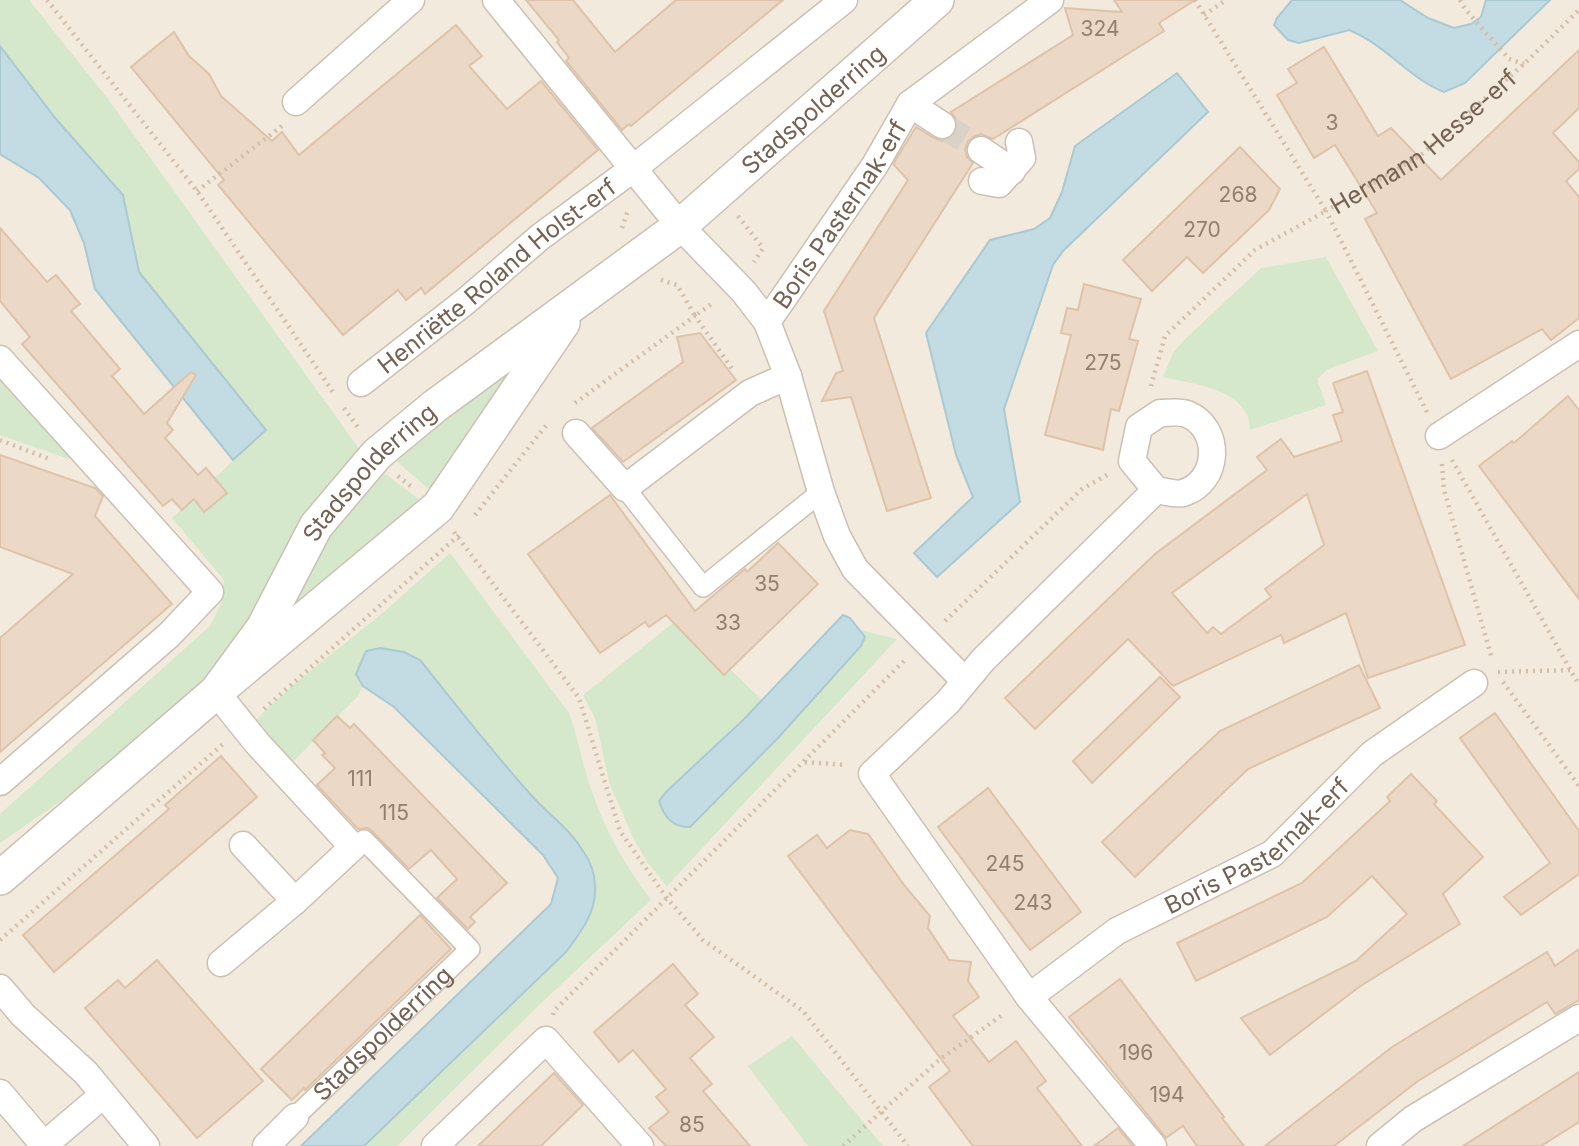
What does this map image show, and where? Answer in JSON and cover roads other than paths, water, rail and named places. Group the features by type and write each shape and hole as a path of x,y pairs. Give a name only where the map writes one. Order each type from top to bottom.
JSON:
{"street":[{"path":"296,103 411,0"},
{"name":"Henriëtte Roland Holst-erf","path":"496,0 680,226"},
{"name":"Henriëtte Roland Holst-erf","path":"360,383 466,301 540,237 634,168 844,0"},
{"name":"Stadspolderring","path":"216,692 269,618 316,526 377,454 435,406 680,226 928,8 956,0"},
{"name":"Boris Pasternak-erf","path":"767,322 875,165 910,104 1050,0"},
{"name":"Boris Pasternak-erf","path":"910,104 942,125"},
{"path":"982,181 999,184 1012,171 1022,158 1019,142"},
{"path":"981,150 1012,171"},
{"name":"Boris Pasternak-erf","path":"680,226 744,292 767,322 788,376 821,492 837,536 855,569 965,681"},
{"name":"Stadspolderring","path":"0,878 216,692 438,508 576,304"},
{"path":"1439,436 1579,344"},
{"path":"0,359 210,592 169,635 0,782"},
{"path":"625,488 750,393 788,376"},
{"path":"1160,413 1186,413 1207,429 1214,455 1204,479 1182,493 1156,490 1132,461 1139,427 1160,413"},
{"path":"576,433 625,488 703,587 821,492"},
{"path":"1153,1146 1029,997 872,774 948,702 983,660 1156,490"},
{"name":"Boris Pasternak-erf","path":"1029,997 1117,931 1272,853 1372,754 1485,678"},
{"name":"Stadspolderring","path":"216,692 243,727 354,846 364,840 470,949 266,1146"},
{"path":"243,845 295,901"},
{"path":"221,963 295,901 354,846"},
{"path":"0,988 23,1015 86,1073 146,1146"},
{"path":"1380,1146 1413,1119 1579,1018"},
{"path":"435,1146 546,1040 640,1146"},
{"path":"0,1093 43,1145 103,1095"}],"water":[{"path":"1292,0 1400,0 1428,18 1454,28 1471,24 1481,17 1486,0 1550,0 1465,83 1444,92 1419,79 1375,44 1349,30 1299,43 1288,40 1274,25"},
{"path":"0,46 56,119 123,195 139,272 266,430 233,460 95,289 84,243 70,210 39,178 0,154"},
{"path":"1177,73 1208,112 1063,251 1053,265 1004,409 1020,502 937,577 914,553 973,497 956,455 926,333 990,240 1034,229 1050,218 1062,192 1075,146"},
{"path":"843,615 850,618 865,637 861,646 778,738 690,827 679,826 670,820 659,801 666,792 744,719"},
{"path":"380,648 404,652 420,660 518,780 578,843 592,867 595,896 586,922 566,952 364,1146 301,1146 551,904 558,878 543,855 394,707 363,686 356,674 366,651"}],"tunnel":[{"path":"942,125 981,150"}]}
